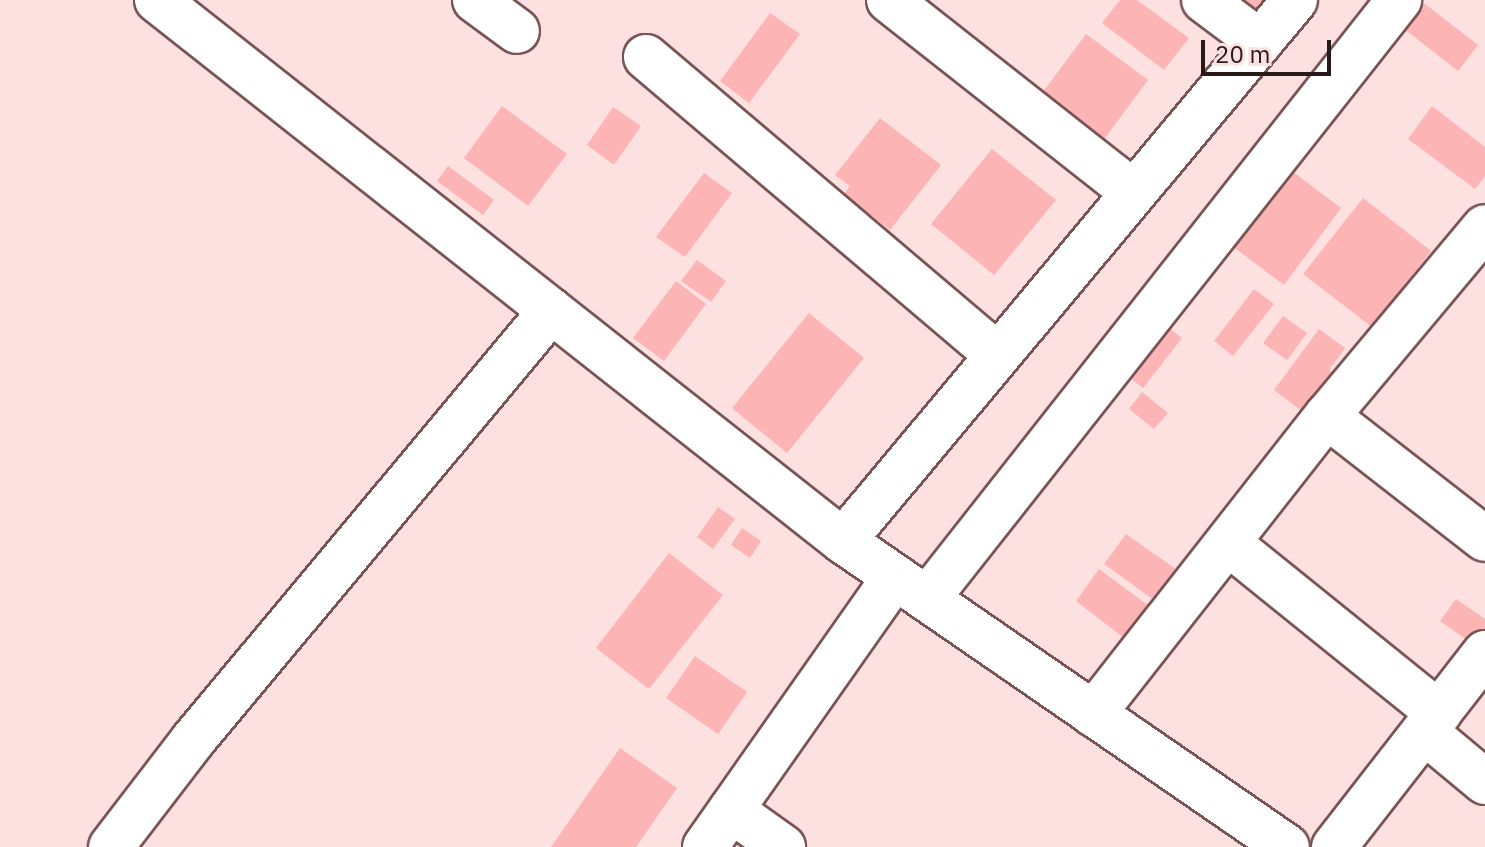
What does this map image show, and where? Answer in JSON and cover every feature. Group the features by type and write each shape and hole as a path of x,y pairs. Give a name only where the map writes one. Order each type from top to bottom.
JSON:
{"street":[{"path":"157,0 843,541 1287,847"},
{"path":"475,0 517,31"},
{"path":"889,0 1133,192"},
{"path":"1204,0 1260,42"},
{"path":"843,541 1295,0"},
{"path":"705,847 731,810 911,588 1399,0"},
{"path":"646,57 998,355"},
{"path":"1093,714 1327,416 1478,247"},
{"path":"111,847 193,740 551,311"},
{"path":"1327,416 1485,539"},
{"path":"1228,543 1432,723 1485,782"},
{"path":"1334,847 1485,653"},
{"path":"731,810 783,847"}],"building":[{"path":"1120,0 1137,0 1189,38 1164,70 1102,23"},
{"path":"1221,0 1270,0 1250,24"},
{"path":"1420,0 1478,45 1458,71 1394,21"},
{"path":"770,13 800,34 749,103 720,81"},
{"path":"1086,34 1148,80 1102,142 1040,96"},
{"path":"502,106 567,154 528,206 464,158"},
{"path":"1432,106 1485,147 1485,176 1475,189 1408,139"},
{"path":"613,107 641,126 614,165 587,145"},
{"path":"880,118 941,165 890,230 844,194 850,186 835,175"},
{"path":"992,149 1056,200 994,275 931,224"},
{"path":"1277,160 1341,208 1284,285 1220,237"},
{"path":"448,166 494,200 483,215 437,181"},
{"path":"704,173 732,193 685,257 656,237"},
{"path":"1363,198 1431,251 1372,327 1303,274"},
{"path":"697,260 726,281 711,302 681,281"},
{"path":"676,281 706,304 664,361 633,338"},
{"path":"1254,289 1274,304 1233,356 1214,341"},
{"path":"809,313 864,358 787,453 732,408"},
{"path":"1283,316 1307,333 1287,360 1263,343"},
{"path":"1155,317 1182,338 1143,388 1116,367"},
{"path":"1319,329 1345,348 1329,370 1339,378 1310,417 1274,390"},
{"path":"1142,392 1168,413 1154,429 1129,409"},
{"path":"718,507 735,519 713,549 697,537"},
{"path":"742,528 761,541 750,558 731,545"},
{"path":"1126,534 1180,572 1158,603 1104,564"},
{"path":"669,553 723,595 649,689 596,648"},
{"path":"1099,569 1149,606 1124,638 1076,601"},
{"path":"1456,599 1485,619 1485,629 1474,645 1440,621"},
{"path":"695,656 747,692 718,734 666,698"},
{"path":"620,748 677,788 636,847 551,847"}]}
